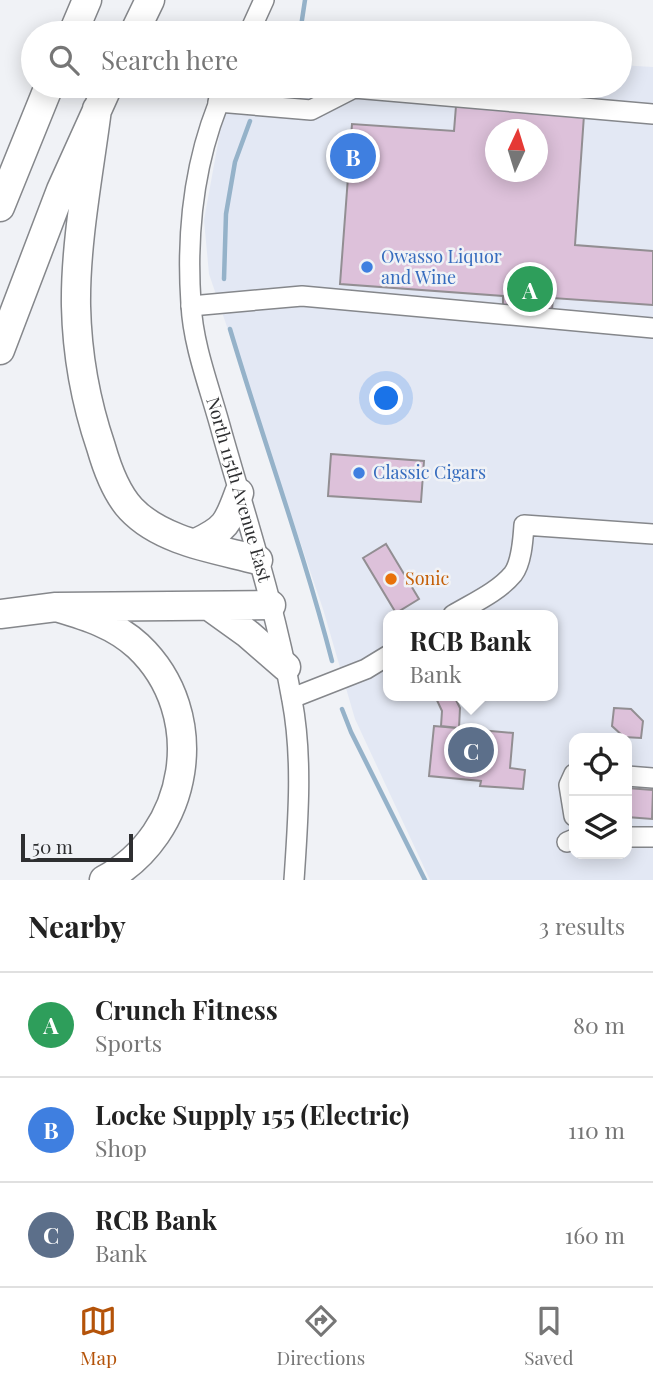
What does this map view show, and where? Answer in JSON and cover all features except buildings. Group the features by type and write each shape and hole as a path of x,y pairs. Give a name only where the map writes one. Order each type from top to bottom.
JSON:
{"highway":[{"path":"78,21 88,0"},
{"path":"140,21 150,0"},
{"path":"0,207 44,98"},
{"path":"0,350 61,190 102,98"},
{"path":"102,98 81,238 76,306 94,426 110,474 131,509 159,530 196,544 258,560"},
{"path":"196,544 216,534 229,520 240,493"},
{"path":"0,614 56,607 271,605"},
{"path":"209,606 248,634 286,667"},
{"path":"56,607 101,621 138,647 163,681 173,702 177,720 182,761 178,787 170,810 162,827 134,860 104,880"}],"street":[{"path":"254,21 264,0"},
{"name":"North 115th Avenue East","path":"221,98 201,158 191,223 191,306 201,356 271,605 292,698 296,723 298,817 294,880"},
{"path":"244,98 311,110 334,98"},
{"path":"469,98 653,114"},
{"path":"191,306 302,296 653,328"},
{"path":"461,610 491,592 514,572 523,544 524,525 653,534"},
{"path":"292,698 366,670 383,659"},
{"path":"632,776 653,778"},
{"path":"632,837 653,837"}],"shaded area":[{"path":"632,66 653,67 653,880 430,880 355,719 323,609 209,274 204,220 222,121 232,98 632,98"}],"waterway":[{"path":"302,21 305,0"},
{"path":"224,279 226,214 235,162 250,121"},
{"path":"230,329 332,661"},
{"path":"342,709 425,880"}],"place":[{"name":"Locke Supply 155 (Electric)","path":"353,156"},
{"name":"Owasso Liquor and Wine","path":"367,267"},
{"name":"Crunch Fitness","path":"530,289"},
{"name":"Classic Cigars","path":"359,473"},
{"name":"Sonic","path":"391,579"},
{"name":"RCB Bank","path":"471,750"}]}
